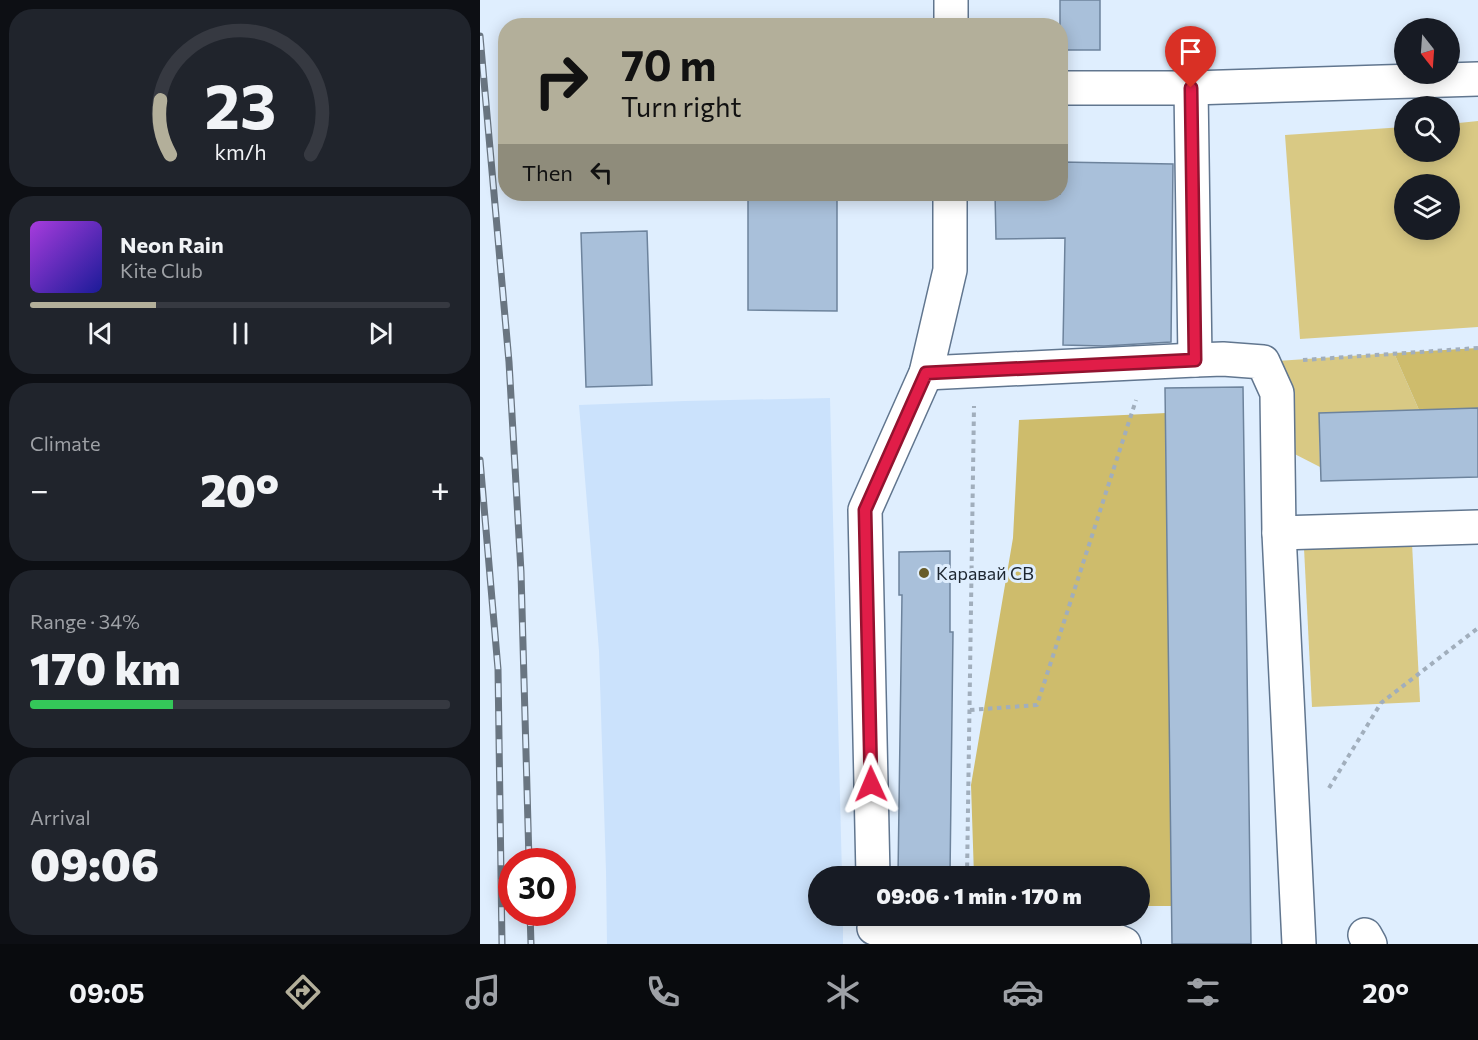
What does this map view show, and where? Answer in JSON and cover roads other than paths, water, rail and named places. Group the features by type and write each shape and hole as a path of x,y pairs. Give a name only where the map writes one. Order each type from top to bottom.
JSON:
{"street":[{"path":"951,0 951,18"},
{"path":"1068,88 1191,88 1478,79"},
{"path":"1191,88 1195,360"},
{"path":"873,866 865,510 926,373 950,270 950,201"},
{"path":"926,373 1223,359 1263,362 1277,393 1279,533 1299,944"},
{"path":"1279,533 1478,527"},
{"path":"874,929 1100,934 1124,944"}],"railway":[{"path":"480,36 509,362 521,572 529,848"},
{"path":"480,460 498,669 502,944"},
{"path":"530,926 531,944"}],"place":[{"name":"Каравай СВ","path":"924,573"}]}
